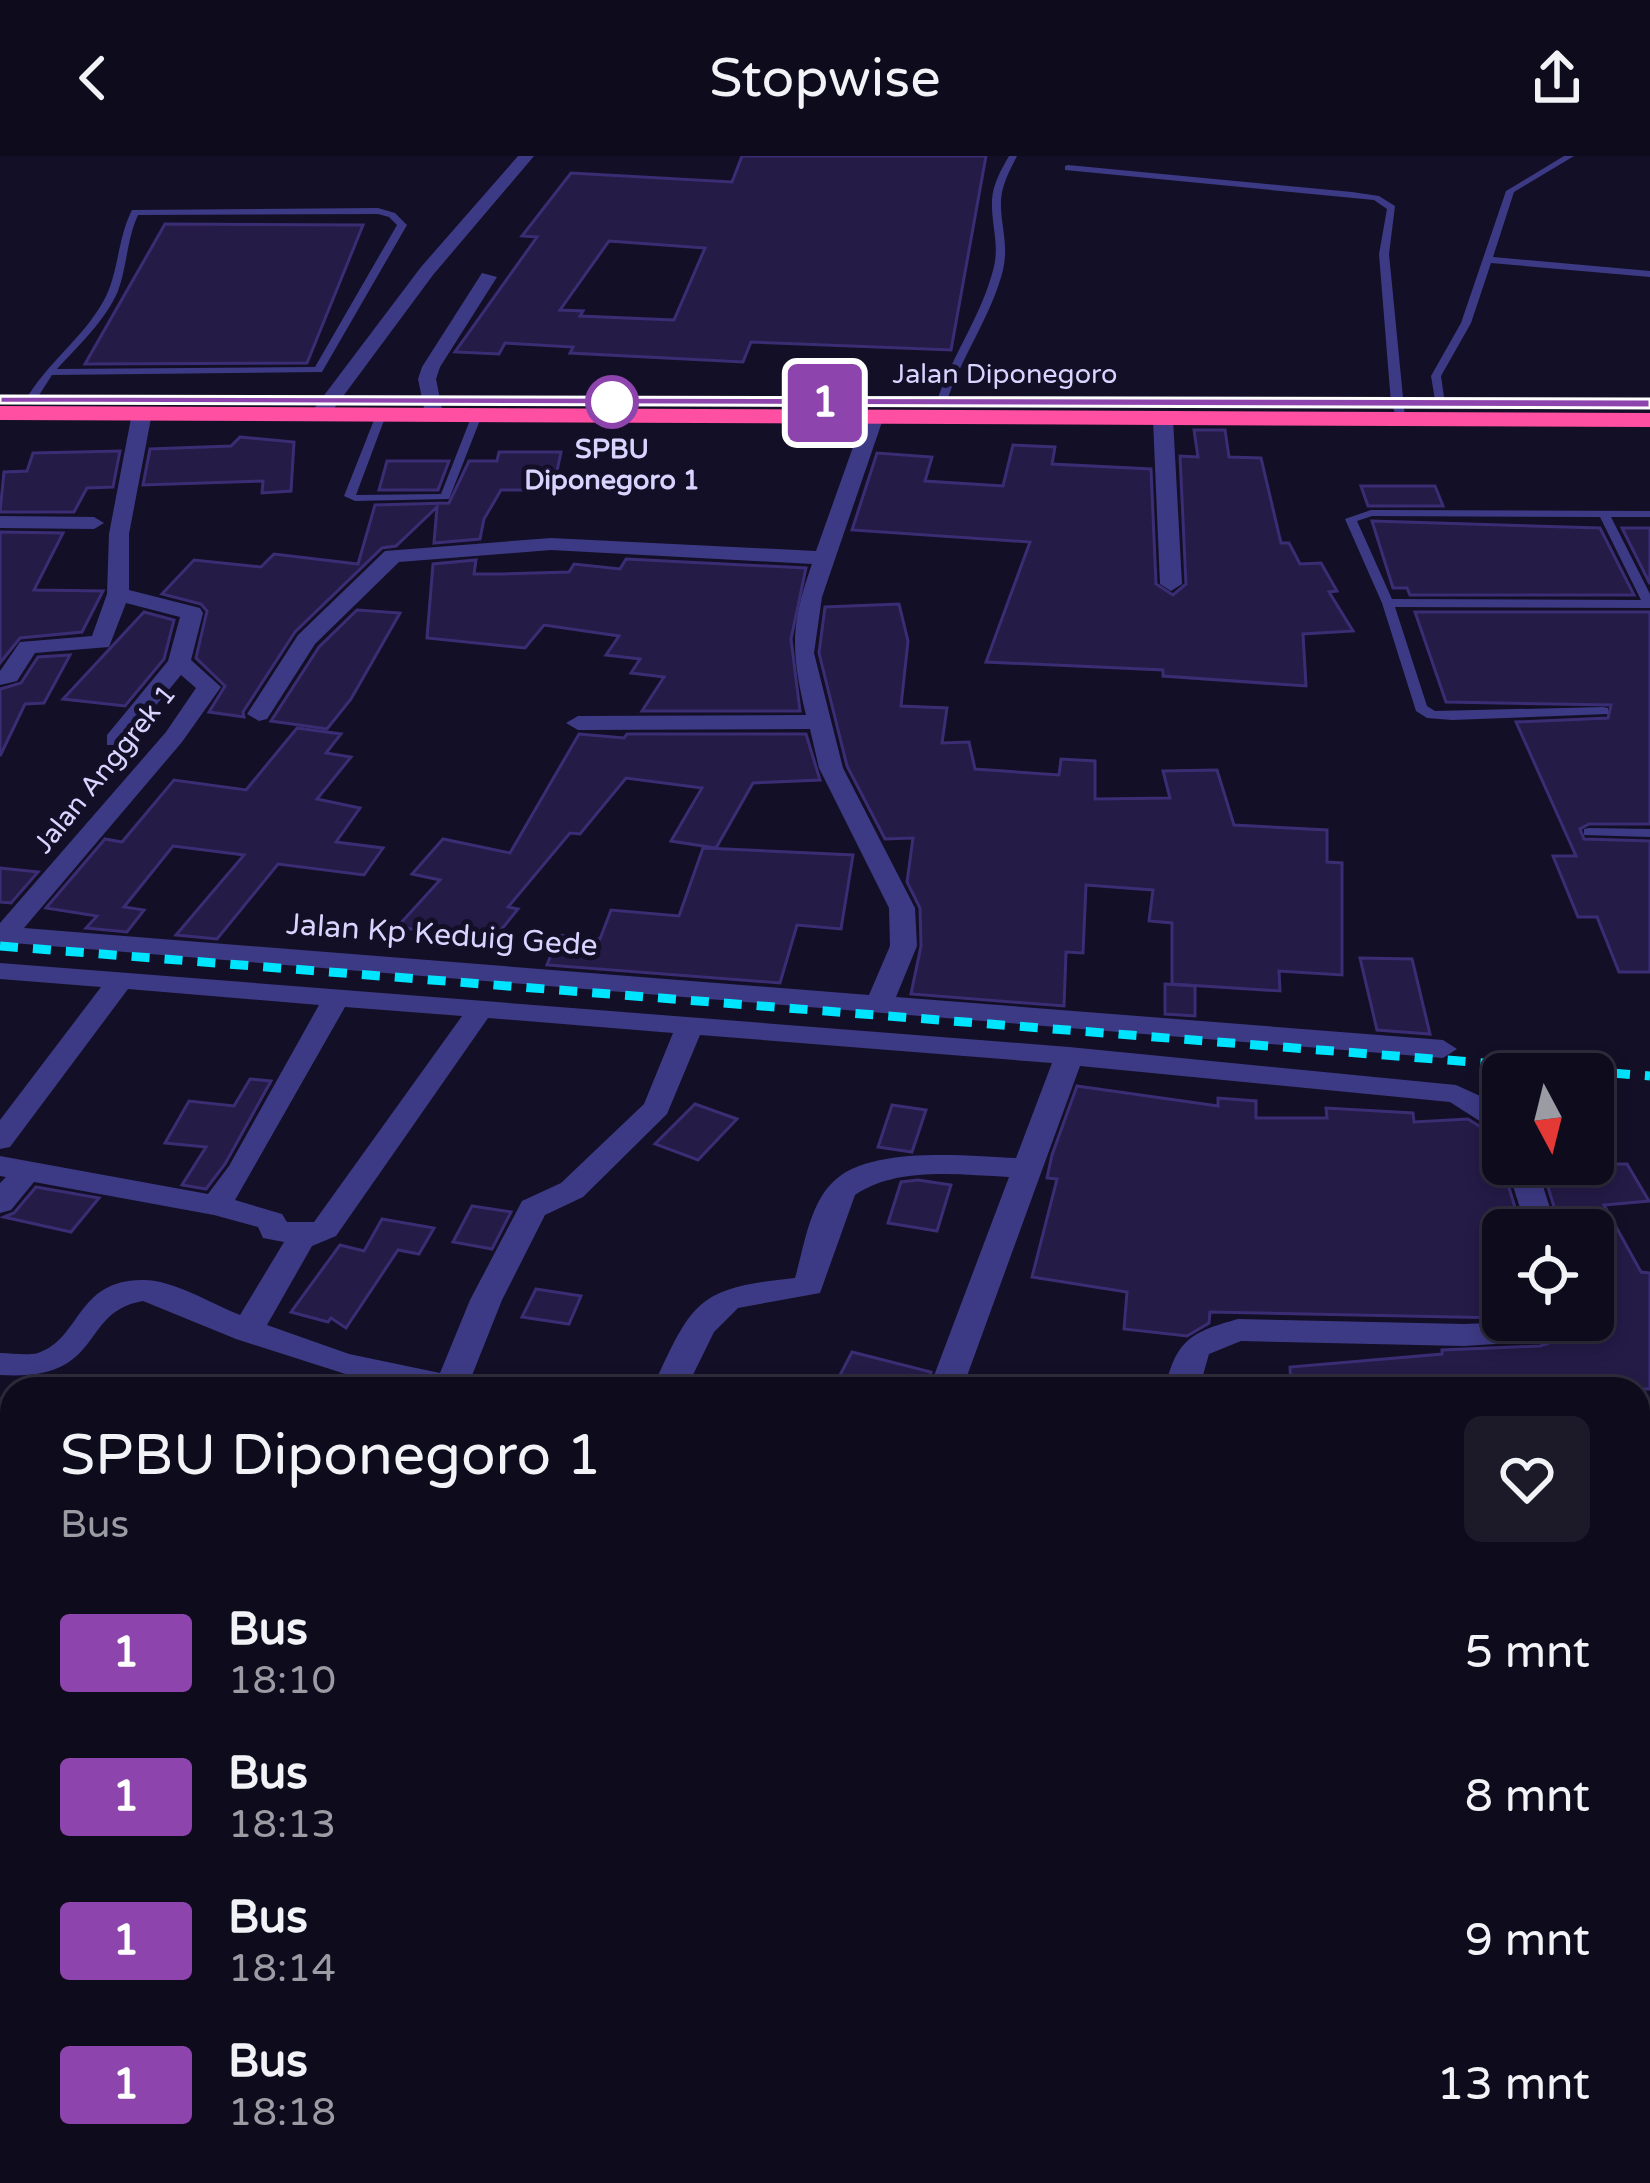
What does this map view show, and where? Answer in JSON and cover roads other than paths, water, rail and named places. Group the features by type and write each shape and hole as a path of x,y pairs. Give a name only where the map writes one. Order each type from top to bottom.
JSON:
{"highway":[{"name":"Jalan Diponegoro","path":"0,400 432,408 941,404 1399,410 1650,420"},
{"name":"Jalan Diponegoro","path":"0,412 324,407 381,415 432,408 477,415 1162,419 1399,410 1440,404 1650,403"}],"street":[{"path":"324,407 440,255 526,156"},
{"path":"432,408 427,380 430,367 488,277"},
{"path":"0,678 9,676 28,647 103,641 118,594 119,533 142,413"},
{"path":"874,418 811,597 802,653 831,768 902,908 907,934 903,962 879,1002"},
{"path":"1162,419 1171,584"},
{"path":"0,522 94,523"},
{"path":"259,714 306,640 396,555 551,544 824,558"},
{"name":"Jalan Anggrek 1","path":"2,934 174,737 207,692 207,683 179,662 192,613 118,594"},
{"path":"116,740 179,662"},
{"path":"578,723 819,722"},
{"name":"Jalan Kp Keduig Gede","path":"2,934 1443,1049"},
{"path":"0,971 1069,1056 1456,1094 1482,1106"},
{"path":"0,1140 121,980"},
{"path":"216,1205 242,1169 336,998"},
{"path":"0,1203 14,1168 216,1205 271,1221 274,1231 307,1234 325,1229 481,1009"},
{"path":"460,1377 486,1300 533,1208 572,1190 656,1108 675,1072 688,1028"},
{"path":"961,1377 1027,1168 1069,1056"},
{"path":"675,1377 707,1314 734,1293 794,1292 809,1285 842,1189 865,1175 894,1169 1027,1168"},
{"path":"247,1331 307,1234"},
{"path":"0,1364 35,1368 57,1361 108,1298 145,1290 344,1366 400,1377"},
{"path":"1184,1377 1198,1346 1238,1330 1482,1333"}],"lane":[{"path":"941,404 1000,266 992,202 1013,156"},
{"path":"1440,404 1436,376 1466,323 1491,260 1510,191 1570,156"},
{"path":"1068,168 1352,194 1387,203 1392,208 1384,274 1399,410"},
{"path":"30,400 49,372 107,303 135,212 378,212 392,214 402,225 318,370 49,372"},
{"path":"1491,260 1650,274"},
{"path":"381,415 350,496 355,498 445,497 477,415"},
{"path":"1388,603 1650,604 1604,514"},
{"path":"1603,711 1432,715 1415,700 1388,603 1351,519 1356,515 1650,514"},
{"path":"1589,832 1650,833"}],"railway":[{"path":"0,946 1650,1076"}],"place":[{"name":"SPBU Diponegoro 1","path":"612,402"}]}
